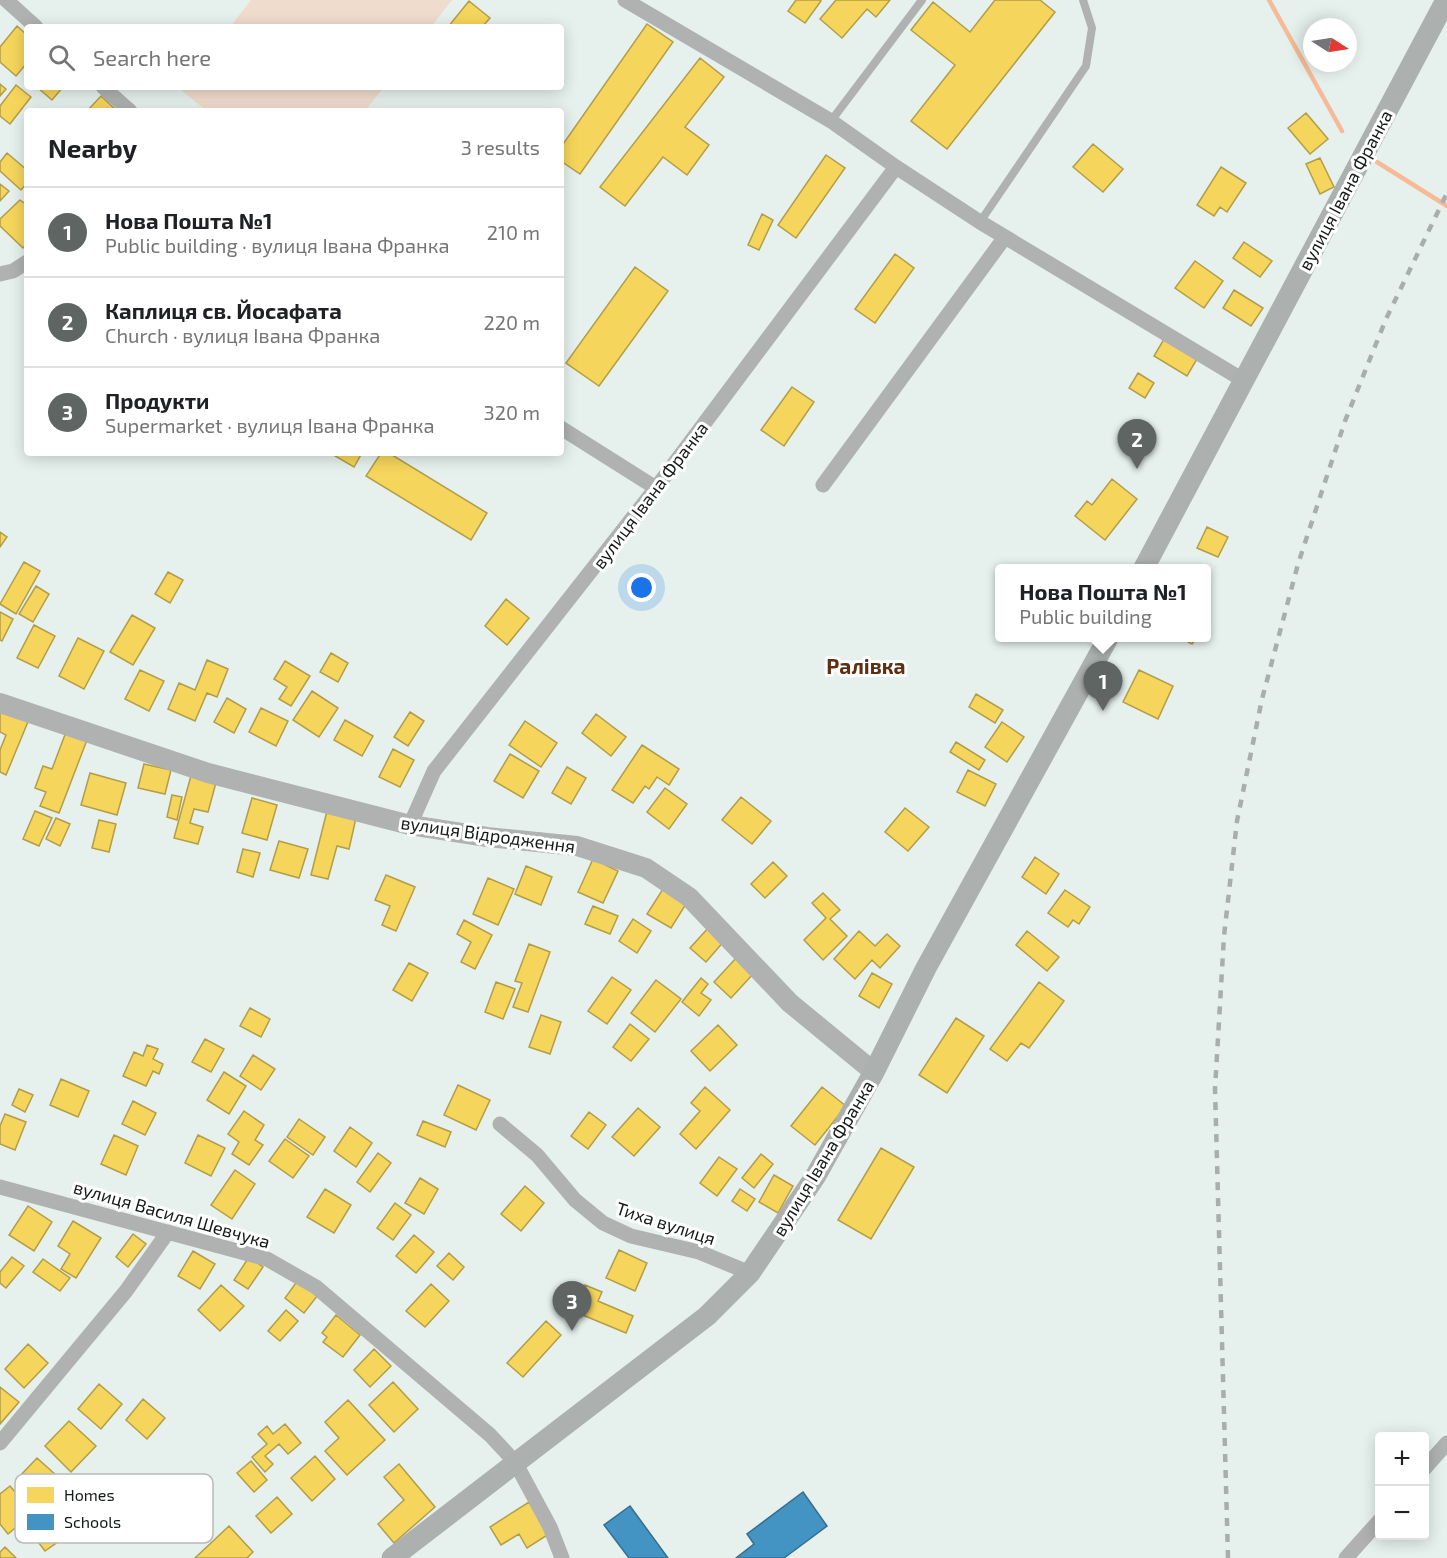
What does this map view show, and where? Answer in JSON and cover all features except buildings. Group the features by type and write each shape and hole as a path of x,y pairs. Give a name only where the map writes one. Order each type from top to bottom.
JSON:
{"main road":[{"name":"вулиця Івана Франка","path":"1146,564 1446,0"},
{"name":"вулиця Івана Франка","path":"392,1558 707,1316 750,1273 815,1177 874,1072 926,968 1106,642"}],"street":[{"path":"6,0 33,24"},
{"path":"625,0 831,121 980,222 1243,380"},
{"path":"106,90 127,108"},
{"name":"вулиця Івана Франка","path":"410,825 434,771 656,488 896,167"},
{"path":"823,485 1005,237"},
{"path":"0,274 13,271 24,264"},
{"path":"564,430 656,488"},
{"name":"вулиця Відродження","path":"0,703 208,773 410,825 487,837 576,846 646,868 689,897 790,1003 874,1072"},
{"name":"Тиха вулиця","path":"500,1124 537,1155 575,1200 603,1223 631,1236 699,1252 750,1273"},
{"name":"вулиця Василя Шевчука","path":"0,1187 267,1259 316,1287 490,1435 515,1462 550,1527 562,1558"},
{"path":"0,1443 126,1291 168,1232"},
{"path":"1429,1464 1447,1443"},
{"path":"1346,1558 1375,1526"}],"lane":[{"path":"831,121 922,0"},
{"path":"980,222 1086,66 1092,28 1083,0"}],"shaded area":[{"path":"251,0 452,0 433,24 232,24"},
{"path":"181,90 382,90 367,108 203,108"}],"waterway":[{"path":"1269,0 1342,131"},
{"path":"1377,162 1447,206"}],"railway":[{"path":"1228,1558 1215,1089 1224,936 1237,821 1262,699 1298,564 1345,421 1386,319 1447,193"}],"place":[{"name":"Каплиця св. Йосафата","path":"1137,469"},
{"name":"Нова Пошта №1","path":"1103,711"},
{"name":"Продукти","path":"572,1331"}],"district":[{"name":"Ралівка","path":"866,665"}]}
